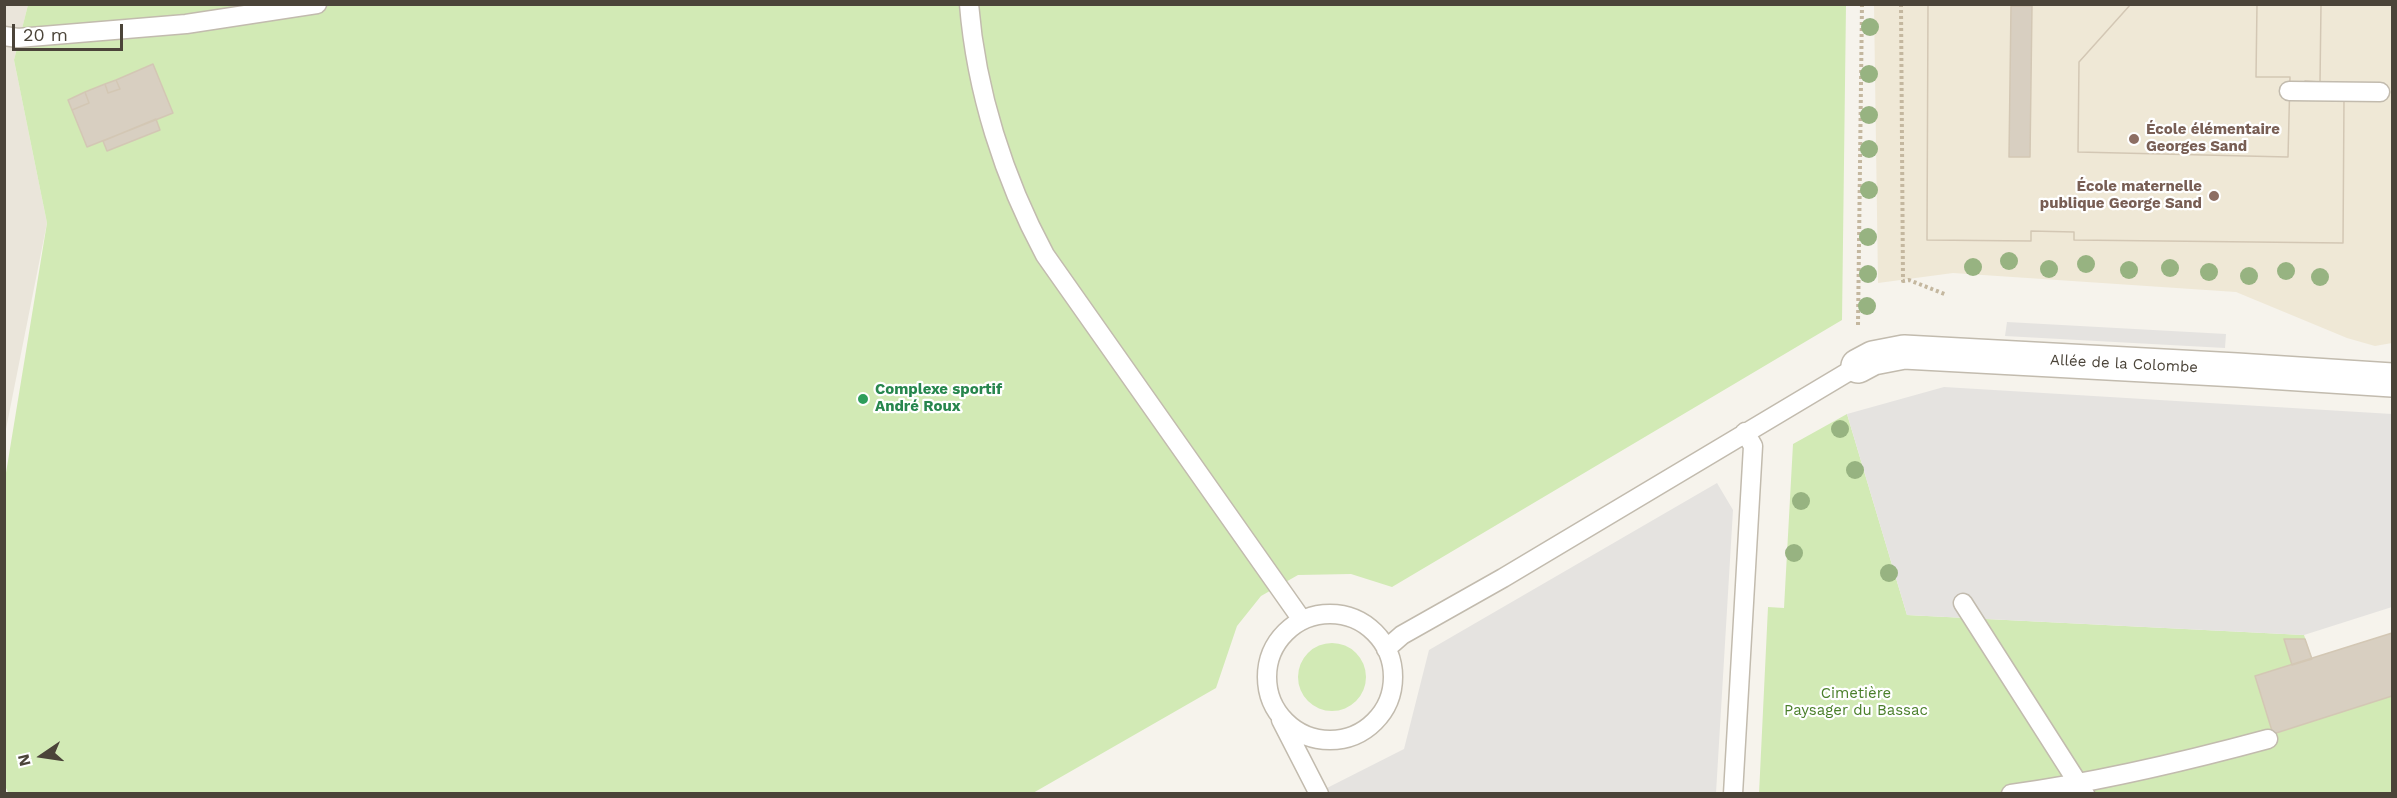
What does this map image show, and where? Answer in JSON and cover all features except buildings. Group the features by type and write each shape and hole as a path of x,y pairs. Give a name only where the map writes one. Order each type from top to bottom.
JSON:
{"street":[{"name":"Allée de la Colombe","path":"1858,366 1873,358 1904,352 2237,369 2392,381"}],"lane":[{"path":"4,36 18,38 186,24 317,4"},
{"path":"969,4 972,37 992,125 1008,176 1035,237 1052,265 1302,620"},
{"path":"2289,91 2380,92"},
{"path":"1386,648 1402,635 1513,572 1858,366"},
{"path":"1733,794 1753,446 1745,432"},
{"path":"1963,603 2082,789"},
{"path":"1276,711 1290,726 1309,736 1331,740 1352,736 1371,726 1384,709 1392,688 1392,666 1386,648 1373,630 1356,618 1336,613 1316,614 1302,620 1282,635 1271,652 1267,672 1268,692 1276,711 1319,794"},
{"path":"2012,794 2082,789 2268,739"}],"path":[{"path":"1858,366 1862,4"},
{"path":"1901,4 1902,281 1909,280 1947,295"}],"shaded area":[{"path":"5,5 28,5 14,60 47,223 5,434"},
{"name":"École élémentaire Georges Sand","path":"1874,5 2392,5 2392,343 2375,346 2347,338 2236,292 1953,273 1878,283"},
{"path":"2007,322 2226,334 2225,348 2005,336"},
{"path":"1944,387 2392,414 2392,607 2304,635 1907,615 1847,414"},
{"path":"1717,483 1733,510 1716,793 1330,793 1327,788 1404,749 1429,650"}],"green space":[{"name":"Complexe sportif André Roux","path":"28,5 1846,5 1842,320 1392,587 1351,574 1298,575 1261,596 1237,626 1216,688 1033,793 9,794 5,786 5,479 47,223 14,60"},
{"name":"Cimetière Paysager du Bassac","path":"1847,414 1907,615 2304,635 2312,659 2392,633 2392,793 1759,794 1768,607 1784,608 1793,444"},
{"path":"1332,643 1345,645 1356,653 1364,664 1366,677 1364,690 1356,701 1345,709 1332,711 1319,709 1308,701 1300,690 1298,677 1300,664 1308,653 1319,645"}],"place":[{"name":"École élémentaire Georges Sand","path":"2134,139"},
{"name":"École maternelle publique George Sand","path":"2214,196"},
{"name":"Complexe sportif André Roux","path":"863,399"}]}
